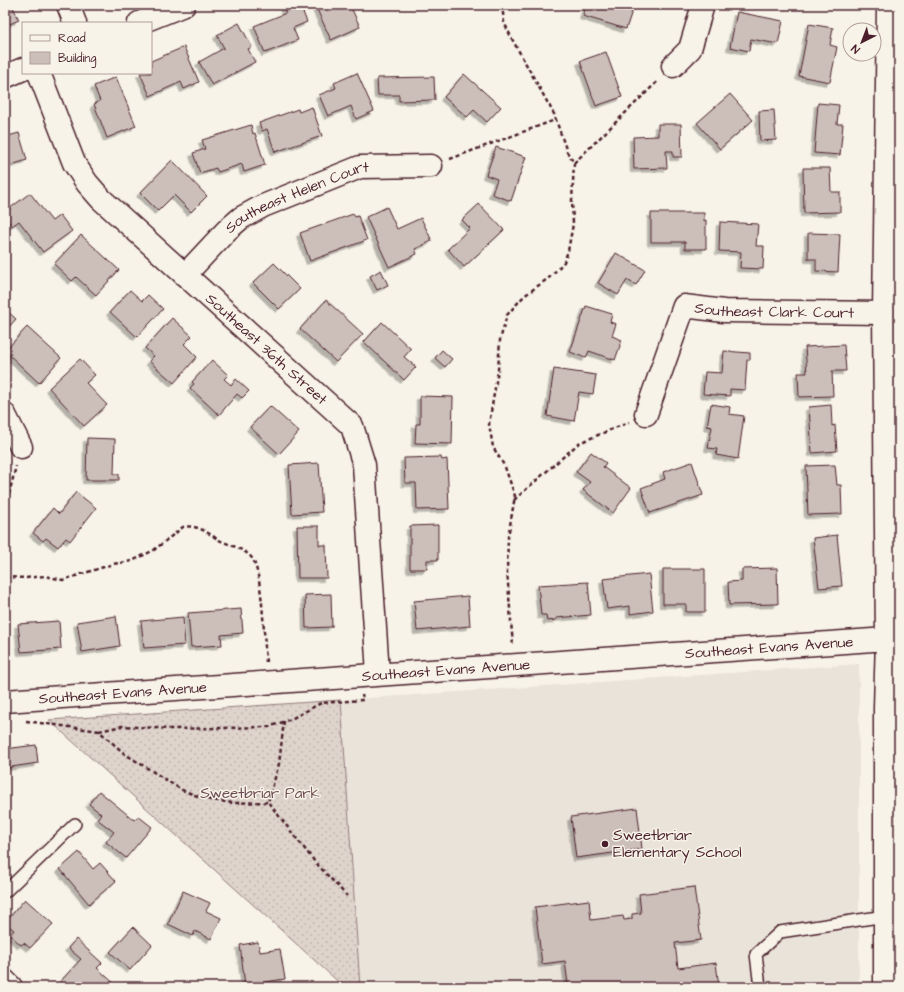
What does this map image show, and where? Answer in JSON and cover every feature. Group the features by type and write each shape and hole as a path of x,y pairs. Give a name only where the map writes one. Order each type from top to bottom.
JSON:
{"street":[{"path":"68,5 75,22"},
{"path":"142,22 184,5"},
{"path":"673,66 690,49 703,5"},
{"path":"885,987 885,916 892,862 885,707 891,439 884,313 893,183 888,5"},
{"path":"5,77 22,70"},
{"name":"Southeast 36th Street","path":"38,74 74,163 87,183 101,199 185,275 359,423 364,465 370,674"},
{"name":"Southeast Helen Court","path":"185,275 227,230 241,218 263,206 360,167 431,166"},
{"name":"Southeast Clark Court","path":"646,414 684,306 724,311 884,313"},
{"path":"5,415 21,447"},
{"name":"Southeast Evans Avenue","path":"5,701 267,681 887,639"},
{"path":"5,980 12,987"}],"lane":[{"path":"5,892 76,824"},
{"path":"760,987 756,954 780,932 885,916"}],"path":[{"path":"502,5 504,22 554,114 567,152 574,163 572,201 573,224 568,251 564,262 554,273 524,296 506,315 500,340 490,434 493,447 506,467 515,496 508,537 507,571 514,664"},
{"path":"574,163 673,66"},
{"path":"431,166 555,120"},
{"path":"514,500 579,443 646,414"},
{"path":"5,543 8,498 21,447"},
{"path":"5,577 26,578 45,576 63,580 113,564 140,559 183,527 189,526 198,528 247,554 254,563 260,593 267,681"},
{"path":"22,720 99,731 122,726 171,729 269,727 321,703 363,700 370,674"},
{"path":"268,802 279,764 284,721"},
{"path":"99,731 125,754 189,793 205,799 232,803 268,802"},
{"path":"268,802 315,862 348,896"}],"shaded area":[{"name":"Sweetbriar Elementary School","path":"859,664 859,987 360,987 341,700"}],"green space":[{"name":"Sweetbriar Park","path":"341,700 360,987 344,987 49,720"}],"building":[{"path":"5,5 12,5 19,20 5,26"},
{"path":"300,5 307,22 293,28 298,40 265,53 254,26 286,13 283,6"},
{"path":"315,5 350,5 360,27 331,40"},
{"path":"586,5 634,5 626,29 583,16"},
{"path":"737,12 783,21 778,44 751,39 749,51 730,47"},
{"path":"239,23 252,47 248,49 255,62 212,85 199,62 224,48 217,35"},
{"path":"809,24 833,28 830,45 837,47 830,82 799,76"},
{"path":"184,47 199,82 184,89 181,82 150,96 140,74 152,74 152,61"},
{"path":"606,52 622,97 596,106 580,61"},
{"path":"357,73 374,111 356,119 351,106 328,116 319,95 336,88 334,83"},
{"path":"464,74 501,107 487,122 474,110 467,117 444,97"},
{"path":"116,77 136,126 107,138 94,104 100,101 94,86"},
{"path":"434,77 435,100 399,101 399,95 378,95 377,78"},
{"path":"730,94 753,120 720,149 697,123"},
{"path":"818,103 839,105 837,124 843,124 840,155 814,153"},
{"path":"312,107 322,136 275,152 267,129 262,131 259,123 298,109 299,112"},
{"path":"774,110 776,140 760,141 759,111"},
{"path":"658,124 681,124 682,157 673,157 673,151 666,151 667,168 634,169 633,137 658,136"},
{"path":"251,125 265,165 244,172 242,164 218,172 216,168 200,173 193,153 205,149 202,140"},
{"path":"19,133 27,160 5,167 5,137"},
{"path":"496,147 526,157 511,201 492,194 497,179 486,175"},
{"path":"172,160 207,196 191,212 174,195 158,211 140,193"},
{"path":"803,168 830,168 831,192 840,192 840,212 804,213"},
{"path":"30,193 52,221 60,215 72,231 43,252 19,221 12,226 5,217 5,212"},
{"path":"479,204 504,230 464,267 448,249 470,228 462,220"},
{"path":"387,207 397,229 421,218 432,241 415,249 417,254 389,267 366,217"},
{"path":"651,213 704,213 704,221 706,220 706,249 685,249 685,242 651,242"},
{"path":"353,214 355,217 358,216 367,240 310,261 300,233"},
{"path":"720,222 758,224 756,246 764,246 763,269 740,268 741,252 719,251"},
{"path":"808,233 840,234 838,272 816,271 816,259 808,259"},
{"path":"81,235 119,270 96,295 76,277 72,281 54,264"},
{"path":"616,253 645,270 636,285 627,280 618,295 598,283"},
{"path":"274,263 300,289 279,309 253,283"},
{"path":"381,270 388,285 377,290 370,276"},
{"path":"130,290 142,301 148,295 163,309 137,337 110,312"},
{"path":"326,300 363,334 336,362 300,329"},
{"path":"586,306 612,314 610,322 616,324 612,336 622,340 615,360 589,351 586,358 570,352"},
{"path":"5,309 16,319 5,331"},
{"path":"172,318 192,336 184,344 197,357 174,383 149,361 154,356 145,348"},
{"path":"382,322 411,349 404,357 416,367 404,380 364,342"},
{"path":"27,327 61,358 39,383 5,351"},
{"path":"844,345 846,371 832,371 833,396 799,397 798,373 807,373 805,347"},
{"path":"442,350 452,359 445,367 435,358"},
{"path":"724,351 750,353 750,360 747,360 745,390 730,389 730,396 703,394 705,372 722,373"},
{"path":"80,359 95,375 86,383 107,405 84,426 49,388"},
{"path":"212,360 228,375 224,379 231,385 236,379 249,391 242,398 237,394 219,415 190,388 194,384 192,382"},
{"path":"554,369 596,375 593,394 579,392 574,421 547,416"},
{"path":"420,396 453,397 452,444 415,443 416,424 420,424"},
{"path":"711,404 730,407 729,414 744,416 738,459 716,455 717,449 708,448 712,427 707,426"},
{"path":"831,405 832,426 835,425 837,451 812,453 809,407"},
{"path":"270,406 299,432 279,454 250,427"},
{"path":"87,438 115,439 114,474 119,474 119,480 86,480"},
{"path":"591,452 606,463 603,467 631,488 613,513 583,490 590,482 576,472"},
{"path":"441,457 442,460 447,459 449,509 417,510 416,483 405,483 404,458"},
{"path":"692,462 703,495 650,513 641,488 665,479 663,472"},
{"path":"319,463 322,512 292,514 289,465"},
{"path":"835,465 837,485 841,485 842,514 808,515 806,466"},
{"path":"76,492 96,508 70,541 66,538 58,547 46,538 43,541 33,533 53,508 59,514"},
{"path":"438,525 438,560 427,560 427,569 410,569 410,526"},
{"path":"297,526 319,526 319,545 326,545 327,578 298,578"},
{"path":"837,535 842,586 819,588 813,538"},
{"path":"777,568 778,604 729,605 728,582 742,581 742,569"},
{"path":"663,569 705,569 705,612 686,612 686,604 663,604"},
{"path":"649,574 653,611 630,614 630,606 607,609 603,579"},
{"path":"588,582 591,615 556,618 556,620 547,621 546,615 541,615 538,585"},
{"path":"331,594 332,627 306,628 305,595"},
{"path":"468,596 470,626 417,631 414,601"},
{"path":"241,609 243,633 221,635 222,645 191,647 188,613"},
{"path":"116,616 120,646 82,652 77,622"},
{"path":"183,617 185,645 144,648 141,621"},
{"path":"59,621 61,649 21,652 18,624"},
{"path":"36,745 38,763 5,768 5,749"},
{"path":"99,791 134,820 138,816 152,827 126,858 106,842 114,832 97,819 101,814 89,804"},
{"path":"637,808 642,849 576,858 571,817"},
{"path":"79,852 93,869 100,863 116,881 89,904 60,869"},
{"path":"694,887 701,940 675,943 678,968 716,963 719,987 545,987 568,984 565,961 542,964 535,907 589,900 591,920 623,916 624,920 632,919 632,914 641,913 639,894"},
{"path":"183,891 210,903 206,911 221,918 211,939 195,931 193,936 168,924"},
{"path":"25,899 53,924 30,948 24,943 21,945 10,935 14,930 5,923"},
{"path":"133,927 152,945 130,970 110,952"},
{"path":"76,939 102,963 97,968 118,987 64,987 59,983 81,959 68,948"},
{"path":"258,942 260,952 280,949 285,979 245,985 240,945"}],"place":[{"name":"Sweetbriar Elementary School","path":"605,844"}]}
